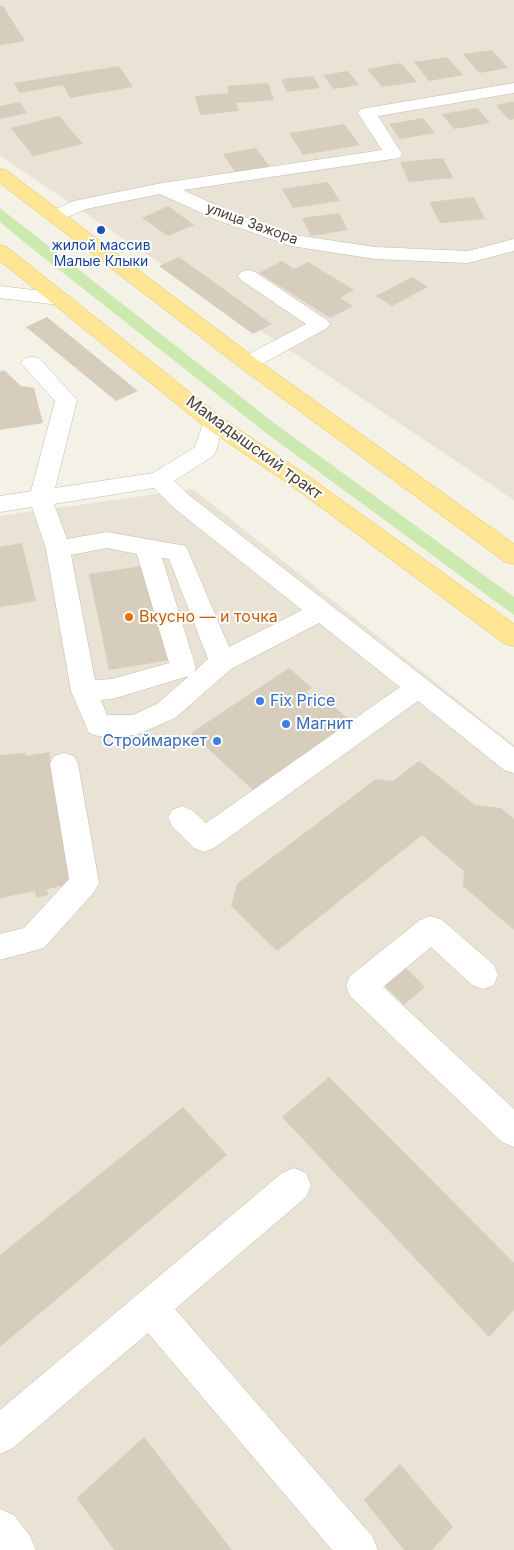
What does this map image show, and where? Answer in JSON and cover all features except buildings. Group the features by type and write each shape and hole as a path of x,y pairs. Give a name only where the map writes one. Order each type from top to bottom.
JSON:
{"main road":[{"path":"0,174 248,363 514,556"},
{"name":"Мамадышский тракт","path":"0,251 213,422 306,486 514,637"}],"street":[{"path":"56,216 81,205 162,188 393,154 367,113 514,88"},
{"name":"улица Зажора","path":"162,188 224,216 291,240 375,253 468,257 514,245"},
{"path":"248,276 320,324 248,363"},
{"path":"0,292 59,299"},
{"path":"32,363 66,400 41,500 58,549 84,690 98,726 136,725 166,711 222,662 322,611"},
{"path":"0,504 41,500 159,480 205,451 213,422"},
{"path":"159,480 182,502 514,762"},
{"path":"58,549 107,540 178,552 222,662"},
{"path":"84,690 112,688 183,668 147,547"},
{"path":"182,818 204,840 418,687"},
{"path":"0,947 33,939 84,884 64,764"},
{"path":"484,975 431,929 361,986 514,1131"},
{"path":"0,1435 294,1185"},
{"path":"150,1308 358,1550"},
{"path":"0,1529 16,1550"}],"shaded area":[{"path":"0,0 514,0 514,500 0,156"},
{"path":"193,489 514,745 514,1550 0,1550 0,516"}],"green space":[{"path":"0,208 278,426 514,597 514,615 266,433 24,242 0,222"}],"place":[{"name":"жилой массив Малые Клыки","path":"101,230"},
{"name":"Вкусно — и точка","path":"129,617"},
{"name":"Fix Price","path":"260,701"},
{"name":"Магнит","path":"286,724"},
{"name":"Строймаркет","path":"217,741"}]}
